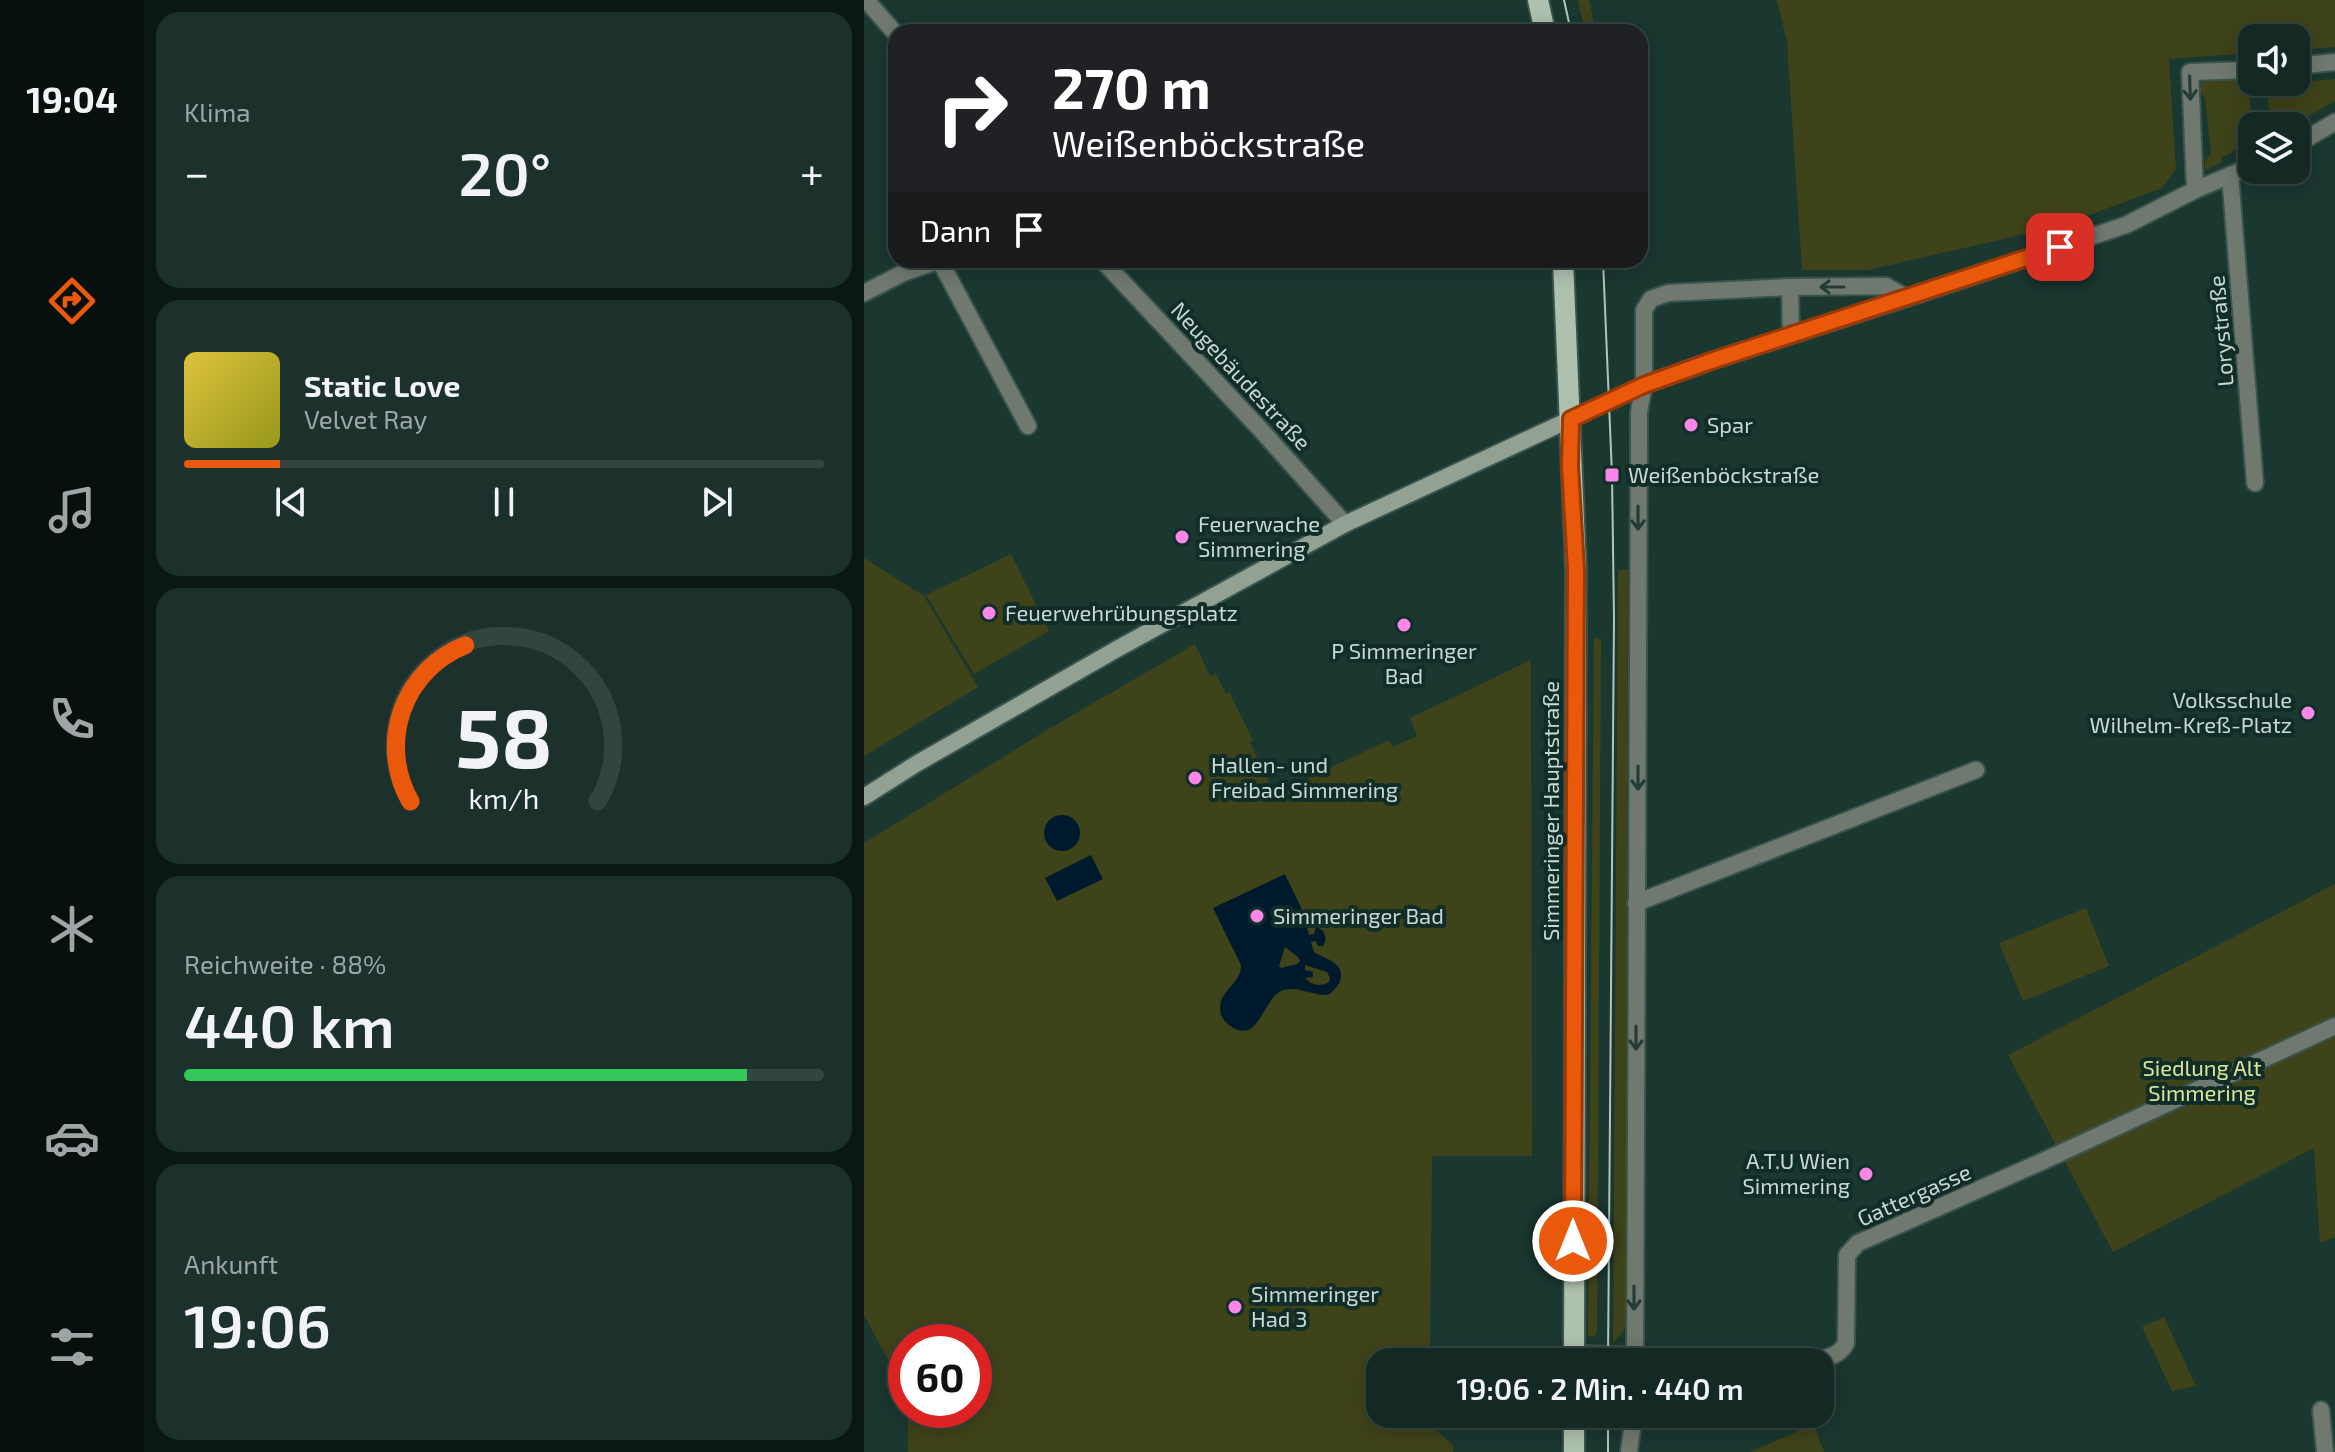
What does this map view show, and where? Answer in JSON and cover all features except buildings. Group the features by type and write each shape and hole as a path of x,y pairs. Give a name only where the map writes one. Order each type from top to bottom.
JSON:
{"main road":[{"path":"1538,0 1543,24"},
{"name":"Simmeringer Hauptstraße","path":"1563,268 1576,569 1574,1348"},
{"path":"864,797 1104,656 1345,524 1571,419"},
{"path":"1574,1428 1574,1452"}],"street":[{"path":"866,0 888,25"},
{"path":"2310,65 2335,62"},
{"path":"2195,190 2190,72 2238,70"},
{"path":"2310,137 2335,122"},
{"path":"1571,419 1644,385 2126,225 2238,172"},
{"name":"Lorystraße","path":"2230,175 2255,483"},
{"path":"864,293 918,268"},
{"path":"945,268 1028,426"},
{"name":"Neugebäudestraße","path":"1109,268 1345,524"},
{"path":"1635,1348 1639,412 1644,385 1644,310 1651,299 1668,293 1790,287 1886,286 1907,298"},
{"path":"1790,287 1791,335"},
{"path":"1636,903 1976,770"},
{"name":"Gattergasse","path":"1834,1356 1843,1350 1846,1343 1847,1255 1858,1243 2335,1026"},
{"path":"2321,1410 2325,1452"},
{"path":"1629,1452 1632,1428"}],"green space":[{"path":"1578,0 1589,0 1594,24 1583,24"},
{"path":"1777,0 2335,0 2335,47 2310,49 2310,24 2238,24 2238,54 2169,59 2176,169 2162,188 2060,226 1868,270 1802,270 1787,42"},
{"path":"2238,78 2238,96 2250,96 2250,112 2238,112 2238,153 2236,150 2206,170 2204,163 2211,153 2205,99 2198,87 2202,82"},
{"path":"2335,79 2335,101 2310,115 2310,112 2269,112 2268,96 2310,96 2310,81"},
{"name":"Feuerwehrübungsplatz","path":"1011,554 1049,631 974,674 926,595"},
{"path":"864,558 924,596 978,687 864,756"},
{"path":"1628,569 1626,1322 1623,1332 1613,1344 1618,570"},
{"path":"1594,638 1601,639 1595,1337 1588,1336"},
{"path":"1195,644 1210,676 1216,674 1226,694 1229,692 1275,794 1389,740 1393,747 1417,736 1410,718 1531,660 1532,1156 1432,1156 1430,1348 1366,1348 1366,1428 1433,1428 1453,1445 1453,1452 908,1452 908,1428 992,1428 992,1324 888,1324 888,1360 864,1315 864,843 1047,730"},
{"name":"Siedlung Alt Simmering","path":"2335,884 2335,1237 2320,1243 2314,1148 2113,1252 2008,1055"},
{"path":"2086,908 2109,966 2023,1001 1999,943"},
{"path":"2164,1317 2196,1386 2172,1391 2142,1327"},
{"path":"1805,1428 1815,1428 1824,1452 1750,1452"}],"water":[{"path":"1062,815 1075,820 1080,833 1075,846 1062,851 1049,846 1044,833 1049,820"},
{"path":"1091,855 1103,879 1057,901 1045,878"},
{"path":"1285,874 1304,914 1309,935 1314,934 1316,927 1325,935 1323,946 1318,946 1316,941 1311,942 1314,952 1338,966 1341,975 1339,984 1328,995 1284,990 1270,1001 1248,1030 1229,1025 1221,1014 1221,1002 1238,977 1241,965 1213,908","holes":["1285,947 1300,961 1281,968 1279,966","1305,965 1327,972 1329,982 1319,985 1310,983 1305,978 1313,977 1313,972 1305,970"]}],"tram line":[{"path":"1564,0 1569,24"},
{"path":"1603,268 1614,618 1608,1348"},
{"path":"1608,1428 1608,1452"}],"place":[{"name":"Spar","path":"1691,425"},
{"name":"Weißenböckstraße","path":"1612,475"},
{"name":"Feuerwache Simmering","path":"1182,537"},
{"name":"Feuerwehrübungsplatz","path":"989,613"},
{"name":"P Simmeringer Bad","path":"1404,625"},
{"name":"Volksschule Wilhelm-Kreß-Platz","path":"2308,713"},
{"name":"Hallen- und Freibad Simmering","path":"1195,778"},
{"name":"Simmeringer Bad","path":"1257,916"},
{"name":"A.T.U Wien Simmering","path":"1866,1174"},
{"name":"Simmeringer Had 3","path":"1235,1307"}],"route":[{"path":"1573,1241 1576,569 1570,466 1571,419 1644,385 1711,361 2060,247"}]}
